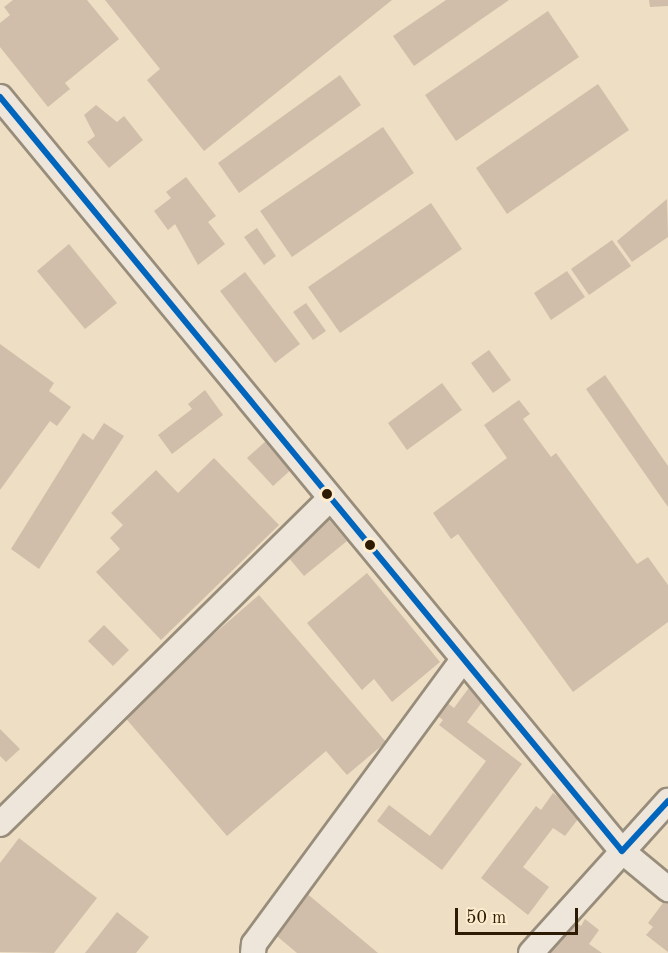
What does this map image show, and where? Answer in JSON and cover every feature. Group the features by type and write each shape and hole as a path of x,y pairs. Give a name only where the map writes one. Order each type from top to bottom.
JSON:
{"street":[{"path":"0,97 329,500 622,851 668,889"},
{"path":"0,824 329,500"},
{"path":"253,953 254,944 463,660"},
{"path":"531,953 668,801"}],"building":[{"path":"13,0 87,0 119,39 65,83 70,89 48,107 0,47 0,23 10,15 4,7"},
{"path":"105,0 392,0 204,151 147,80 160,69"},
{"path":"446,0 509,0 414,66 393,36"},
{"path":"649,0 668,0 668,6 650,7"},
{"path":"548,11 579,57 456,141 425,95"},
{"path":"340,75 361,105 239,193 218,163"},
{"path":"598,84 629,130 507,214 476,168"},
{"path":"96,105 117,122 124,116 143,140 109,168 87,142 95,136 84,115"},
{"path":"383,127 414,173 292,257 260,211"},
{"path":"186,177 216,216 208,222 225,244 198,265 175,224 168,230 154,211 171,198 166,192"},
{"path":"667,199 668,237 632,262 617,241"},
{"path":"431,203 462,249 340,333 308,287"},
{"path":"257,228 276,256 264,265 244,237"},
{"path":"612,240 631,266 589,295 571,269"},
{"path":"69,244 117,303 85,329 37,271"},
{"path":"567,271 585,297 551,320 534,293"},
{"path":"245,272 300,344 275,363 220,291"},
{"path":"306,303 326,331 313,340 293,312"},
{"path":"0,344 54,383 49,391 71,407 57,426 50,421 0,490"},
{"path":"489,350 511,380 493,393 471,363"},
{"path":"605,375 668,466 668,507 586,389"},
{"path":"442,383 462,410 407,450 388,423"},
{"path":"205,390 223,415 172,454 158,435 192,409 188,404"},
{"path":"519,400 530,414 523,419 551,457 556,453 637,564 648,557 668,585 668,622 573,692 458,534 451,539 433,513 507,458 484,425"},
{"path":"104,423 124,436 39,569 11,549 83,433 93,440"},
{"path":"268,439 294,467 273,486 247,458"},
{"path":"214,458 279,525 161,640 96,572 120,549 110,538 123,525 111,513 156,470 178,493"},
{"path":"326,516 347,541 304,576 283,551"},
{"path":"367,573 440,662 392,702 374,679 362,690 307,623"},
{"path":"259,595 386,742 347,775 326,751 227,836 122,714"},
{"path":"104,625 129,650 113,666 88,641"},
{"path":"471,685 486,697 467,722 522,764 442,870 377,821 389,805 430,836 486,761 439,725 443,720 431,711 441,698 454,708"},
{"path":"0,729 20,749 6,762 0,756"},
{"path":"553,793 575,809 572,814 578,819 565,836 553,828 523,867 549,887 528,915 481,878 536,806 541,810"},
{"path":"19,838 97,898 54,953 0,952 0,863"},
{"path":"305,892 378,953 297,953 272,932"},
{"path":"666,899 668,901 668,952 646,935 653,927 648,923"},
{"path":"117,912 149,937 136,953 85,953"},
{"path":"570,918 581,926 585,919 599,930 589,944 602,953 544,953"}],"transit line":[{"path":"0,97 622,851"},
{"path":"622,851 668,801"}]}
